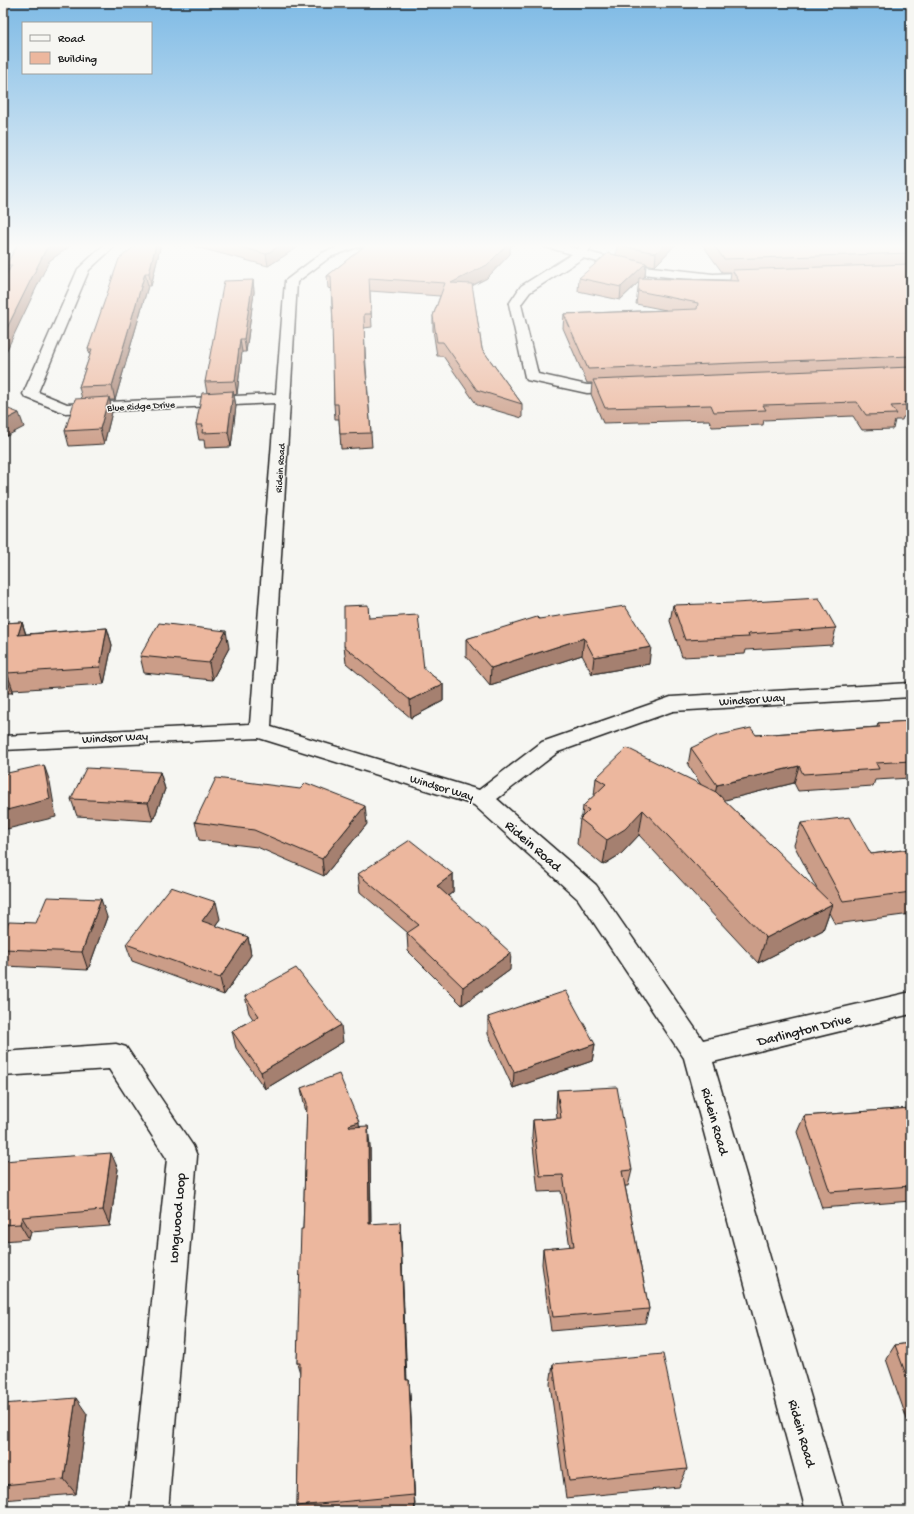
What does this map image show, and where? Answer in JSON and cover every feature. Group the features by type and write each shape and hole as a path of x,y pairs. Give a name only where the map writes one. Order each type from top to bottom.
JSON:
{"street":[{"name":"Blue Ridge Drive","path":"64,315 30,394 65,409 284,398"},
{"name":"Ridein Road","path":"260,731 289,315"},
{"path":"517,315 532,377 587,389 634,387"},
{"name":"Windsor Way","path":"3,743 260,731 482,799 550,747 671,704 911,690"},
{"name":"Ridein Road","path":"482,799 588,892 697,1054 825,1511"},
{"name":"Darlington Drive","path":"697,1054 911,1003"},
{"name":"Longwood Loop","path":"3,1064 116,1056 182,1156 150,1511"}],"building":[{"path":"3,315 14,315 3,336"},
{"path":"100,315 133,315 112,386 79,387 92,349 88,349"},
{"path":"218,315 248,315 244,339 240,339 235,381 205,382"},
{"path":"333,315 364,315 365,361 371,433 340,434 338,404 334,404"},
{"path":"433,315 477,315 482,349 522,404 477,390 443,342 437,342"},
{"path":"564,315 911,315 911,356 588,369"},
{"path":"911,367 911,402 904,403 907,405 891,406 897,414 866,415 857,402 763,405 766,410 714,412 711,405 605,408 593,380"},
{"path":"233,391 228,432 202,433 203,425 196,425 202,393"},
{"path":"109,397 100,429 65,431 75,399"},
{"path":"3,407 19,413 3,421"},
{"path":"819,598 836,628 748,634 749,637 685,640 673,605 735,603"},
{"path":"368,605 369,618 418,615 424,669 443,684 410,700 344,646 344,606"},
{"path":"625,606 651,647 594,657 584,638 491,668 466,639 537,617 539,619"},
{"path":"22,622 18,635 107,628 100,667 7,673 6,676 3,676 3,623"},
{"path":"159,623 226,631 209,663 140,656"},
{"path":"911,721 911,761 876,763 879,769 803,774 799,766 717,785 691,748 716,736 751,728 756,735 880,727 878,723"},
{"path":"627,748 716,792 832,904 766,938 643,810 625,829 607,840 580,819 589,810 583,806 606,784 596,778"},
{"path":"44,765 50,799 3,811 3,774"},
{"path":"86,768 160,772 148,803 71,799"},
{"path":"216,778 300,789 306,783 365,806 322,859 254,830 195,822"},
{"path":"850,817 871,854 911,849 911,892 843,901 801,823"},
{"path":"410,840 453,874 437,886 511,953 463,987 407,933 419,925 358,874"},
{"path":"171,887 216,902 202,921 248,937 220,978 126,944"},
{"path":"47,897 101,899 82,952 3,949 3,935 9,922 36,923"},
{"path":"296,968 341,1025 261,1072 232,1031 259,1016 245,996"},
{"path":"566,991 595,1044 514,1072 488,1017"},
{"path":"339,1074 359,1122 349,1125 350,1127 368,1126 369,1224 400,1222 406,1380 409,1380 414,1495 297,1506 300,1363 297,1363 307,1103 301,1088"},
{"path":"617,1087 632,1170 622,1171 649,1309 553,1317 543,1249 574,1246 563,1175 540,1176 533,1120 561,1118 557,1090"},
{"path":"911,1108 911,1186 830,1192 804,1116"},
{"path":"111,1153 103,1210 22,1217 20,1224 3,1225 3,1161"},
{"path":"911,1343 911,1388 895,1345"},
{"path":"663,1354 687,1469 569,1481 553,1364"},
{"path":"76,1398 64,1479 3,1485 3,1404"}]}
